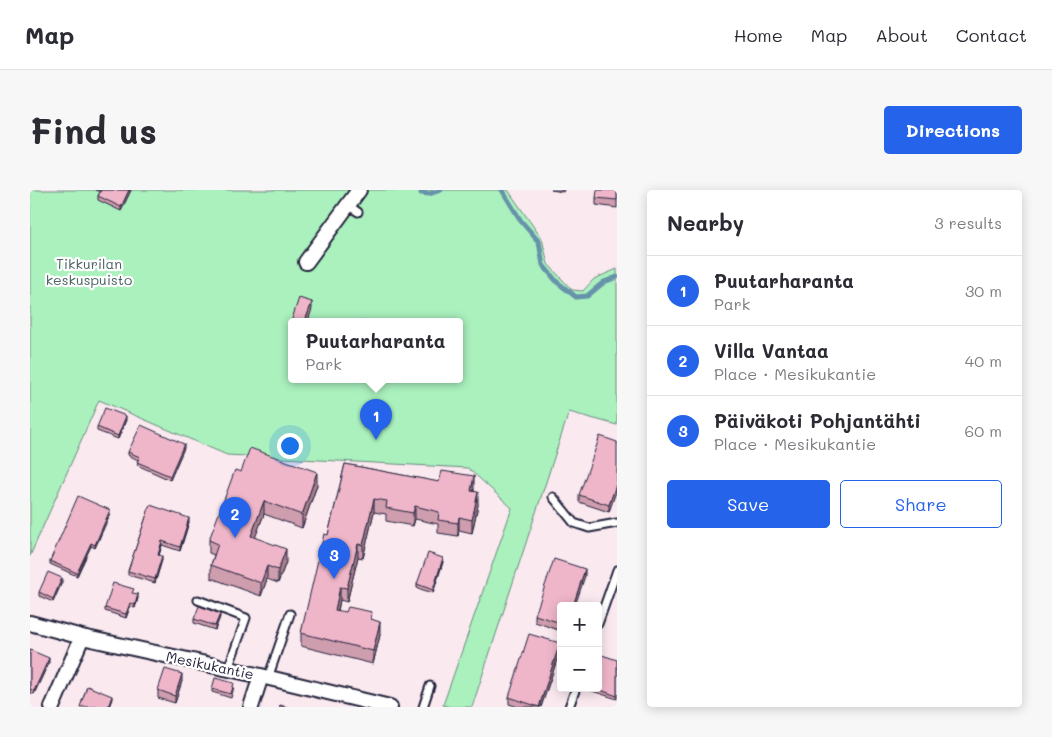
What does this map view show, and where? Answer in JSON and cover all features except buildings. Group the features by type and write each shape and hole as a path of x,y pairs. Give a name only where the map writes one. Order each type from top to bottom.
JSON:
{"street":[{"path":"306,262 353,208 359,190"},
{"name":"Mesikukantie","path":"30,623 82,637 265,677 390,707"},
{"path":"52,707 82,637"},
{"path":"251,707 265,677"}],"lane":[{"path":"553,497 574,524 589,528 617,522"},
{"path":"602,613 617,570"},
{"path":"198,600 246,618 228,669"},
{"path":"265,677 290,614"},
{"path":"423,707 430,686"},
{"path":"569,707 575,692"}],"green space":[{"name":"Tikkurilan keskuspuisto","path":"30,190 508,190 542,239 548,264 572,290 583,291 594,279 617,269 617,425 569,412 472,707 450,707 443,705 512,508 468,468 227,455 99,400 30,556"}],"waterway":[{"path":"421,190 421,193 429,194 441,190"},
{"path":"502,190 521,221 539,242 543,265 557,282 576,297 587,296 604,282 617,277"}],"place":[{"name":"Puutarharanta","path":"376,440"},
{"name":"Villa Vantaa","path":"235,538"},
{"name":"Päiväkoti Pohjantähti","path":"334,579"}]}
